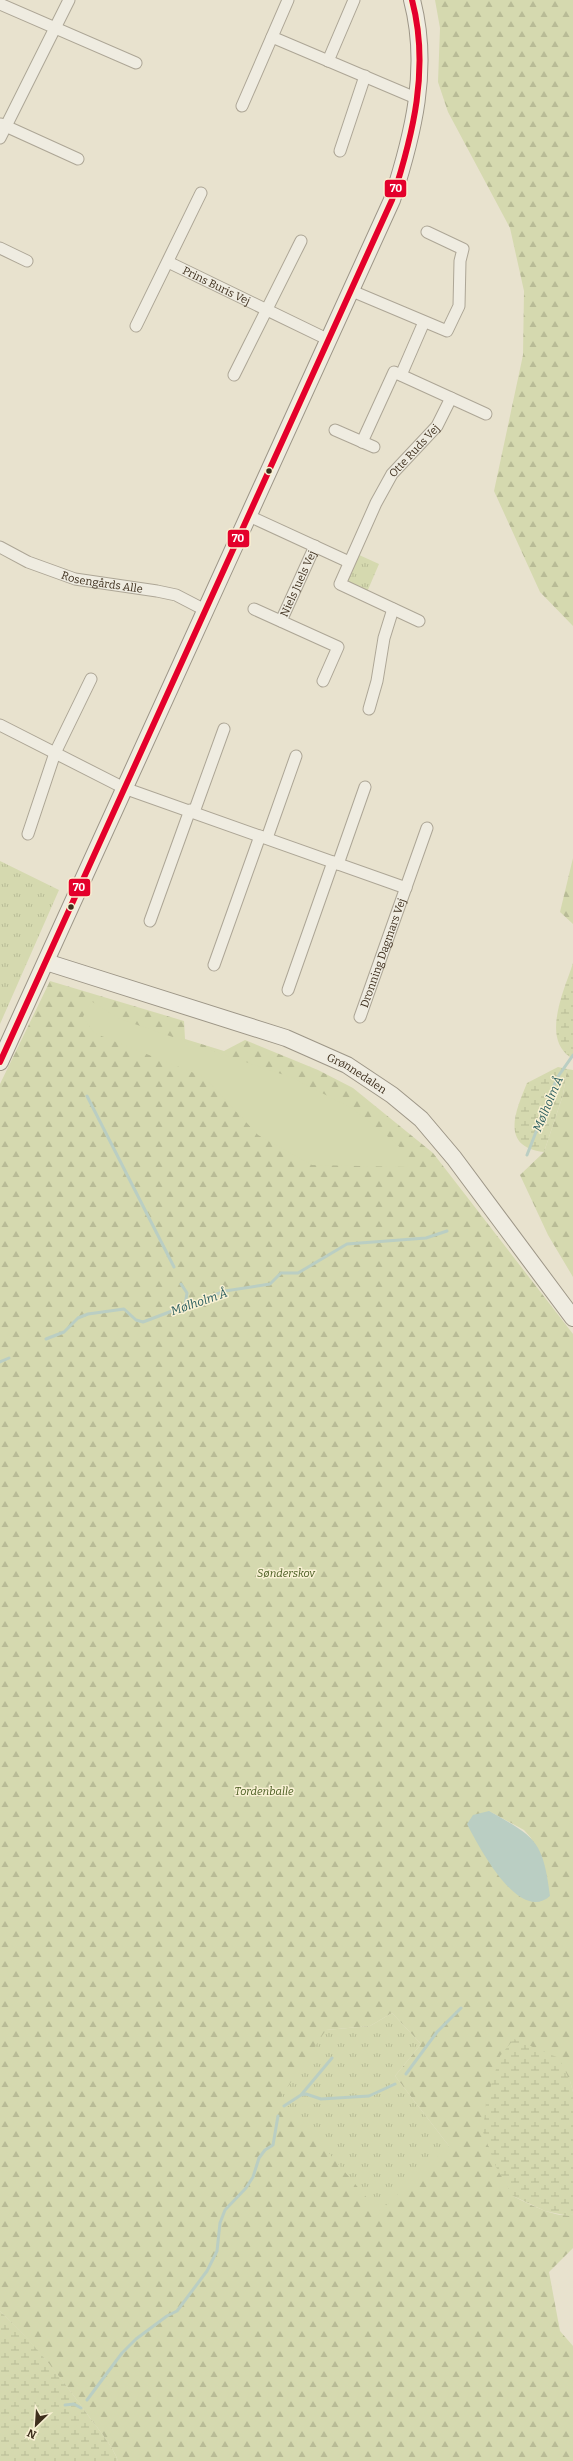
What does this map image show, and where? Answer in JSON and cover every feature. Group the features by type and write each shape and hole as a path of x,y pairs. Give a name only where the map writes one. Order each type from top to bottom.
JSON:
{"street":[{"path":"0,138 3,125 56,28 69,0"},
{"path":"242,106 288,0"},
{"path":"328,61 354,0"},
{"path":"0,1062 205,610 352,291 392,200 409,146 418,99 418,37 412,0"},
{"path":"0,4 136,63"},
{"path":"272,37 418,99"},
{"path":"340,151 365,76"},
{"path":"3,125 78,159"},
{"path":"136,326 201,193"},
{"path":"352,291 447,331 459,306 460,261 463,249 427,232"},
{"path":"234,375 301,241"},
{"path":"0,248 27,261"},
{"name":"Prins Buris Vej","path":"168,262 329,340"},
{"path":"401,375 424,322"},
{"path":"362,442 394,372 486,414"},
{"name":"Otte Ruds Vej","path":"349,562 376,503 392,474 437,426 451,398"},
{"path":"335,430 374,448"},
{"name":"Niels Juels Vej","path":"249,516 349,562"},
{"name":"Niels Juels Vej","path":"281,621 315,546"},
{"name":"Rosengårds Alle","path":"0,547 28,562 75,579 157,590 176,595 205,610"},
{"path":"349,562 340,584 419,621"},
{"name":"Niels Juels Vej","path":"254,609 338,647 323,680"},
{"path":"369,710 377,682 375,658 393,609"},
{"path":"28,834 55,752 91,679"},
{"name":"Dronning Dagmars Vej","path":"0,725 124,788 406,888"},
{"path":"150,921 224,729"},
{"path":"214,965 296,756"},
{"path":"288,990 366,787"},
{"name":"Dronning Dagmars Vej","path":"360,1017 427,828"},
{"name":"Grønnedalen","path":"46,962 286,1038 347,1065 392,1094 421,1119 449,1153 573,1318"}],"green space":[{"path":"435,0 573,0 573,626 540,592 494,491 523,355 524,291 510,228 448,112 438,82 440,28"},
{"path":"357,554 379,564 367,592 348,581 347,576"},
{"path":"573,858 573,924 560,912"},
{"path":"0,861 59,890 0,1024"},
{"path":"573,963 573,1055 570,1057 561,1048 557,1038 556,1025 561,999"},
{"name":"Sønderskov","path":"50,981 184,1021 185,1039 224,1051 245,1040 318,1070 353,1088 433,1153 573,1334 573,2092 570,2081 513,2196 551,2213 559,2215 573,2214 573,2248 549,2272 560,2331 573,2346 573,2461 118,2461 107,2441 60,2378 37,2350 0,2311 0,1084","holes":["489,1811 524,1830 532,1839","392,2013 421,2044 395,2076 449,2146 326,2030 370,2026"]},
{"path":"91,1001 120,1019 293,1078 353,1109 397,1144 406,1156 408,1167 312,1165 258,1135 204,1077 94,1033 83,1017"},
{"path":"558,1067 567,1069 563,1095 544,1152 530,1149 521,1143 516,1136 514,1126 518,1105 527,1083"},
{"path":"567,1069 573,1070 573,1277 548,1235 520,1175 544,1152 563,1095"},
{"path":"392,2013 421,2044 395,2076 449,2146 379,2212 281,2097 326,2030 370,2026"},
{"path":"514,2039 559,2058 570,2081 573,2092 573,2214 569,2216 545,2211 513,2196 496,2167 483,2132 486,2102 500,2056"},
{"path":"0,2311 38,2350 61,2378 107,2441 118,2461 0,2461"}],"shaded area":[{"path":"489,1811 527,1835 534,1843 540,1852 544,1863 550,1896 538,1902 526,1900 513,1892 490,1864 467,1824 473,1815"}],"waterway":[{"name":"Mølholm Å","path":"527,1155 557,1078 573,1055"},
{"path":"87,1096 174,1267"},
{"name":"Mølholm Å","path":"46,1339 64,1332 78,1318 88,1314 124,1309 136,1320 143,1322 225,1291 270,1284 281,1273 298,1273 347,1244 426,1238 447,1231"},
{"path":"181,1284 187,1293 185,1305"},
{"name":"Mølholm Å","path":"0,1362 9,1358"},
{"path":"406,2074 437,2032 461,2008"},
{"path":"301,2095 332,2058"},
{"path":"284,2106 301,2095 306,2094 321,2099 369,2096 395,2084"},
{"path":"87,2400 122,2353 136,2339 167,2316 177,2311 207,2271 217,2251 220,2223 225,2210 246,2188 253,2177 259,2158 265,2150 273,2145 278,2116"},
{"path":"65,2405 74,2404 81,2408"}],"transit line":[{"name":"70","path":"0,1062 392,200 407,151 417,101 419,51 417,25 412,0"}],"park label":[{"name":"Tordenballe","path":"264,1791"}]}
